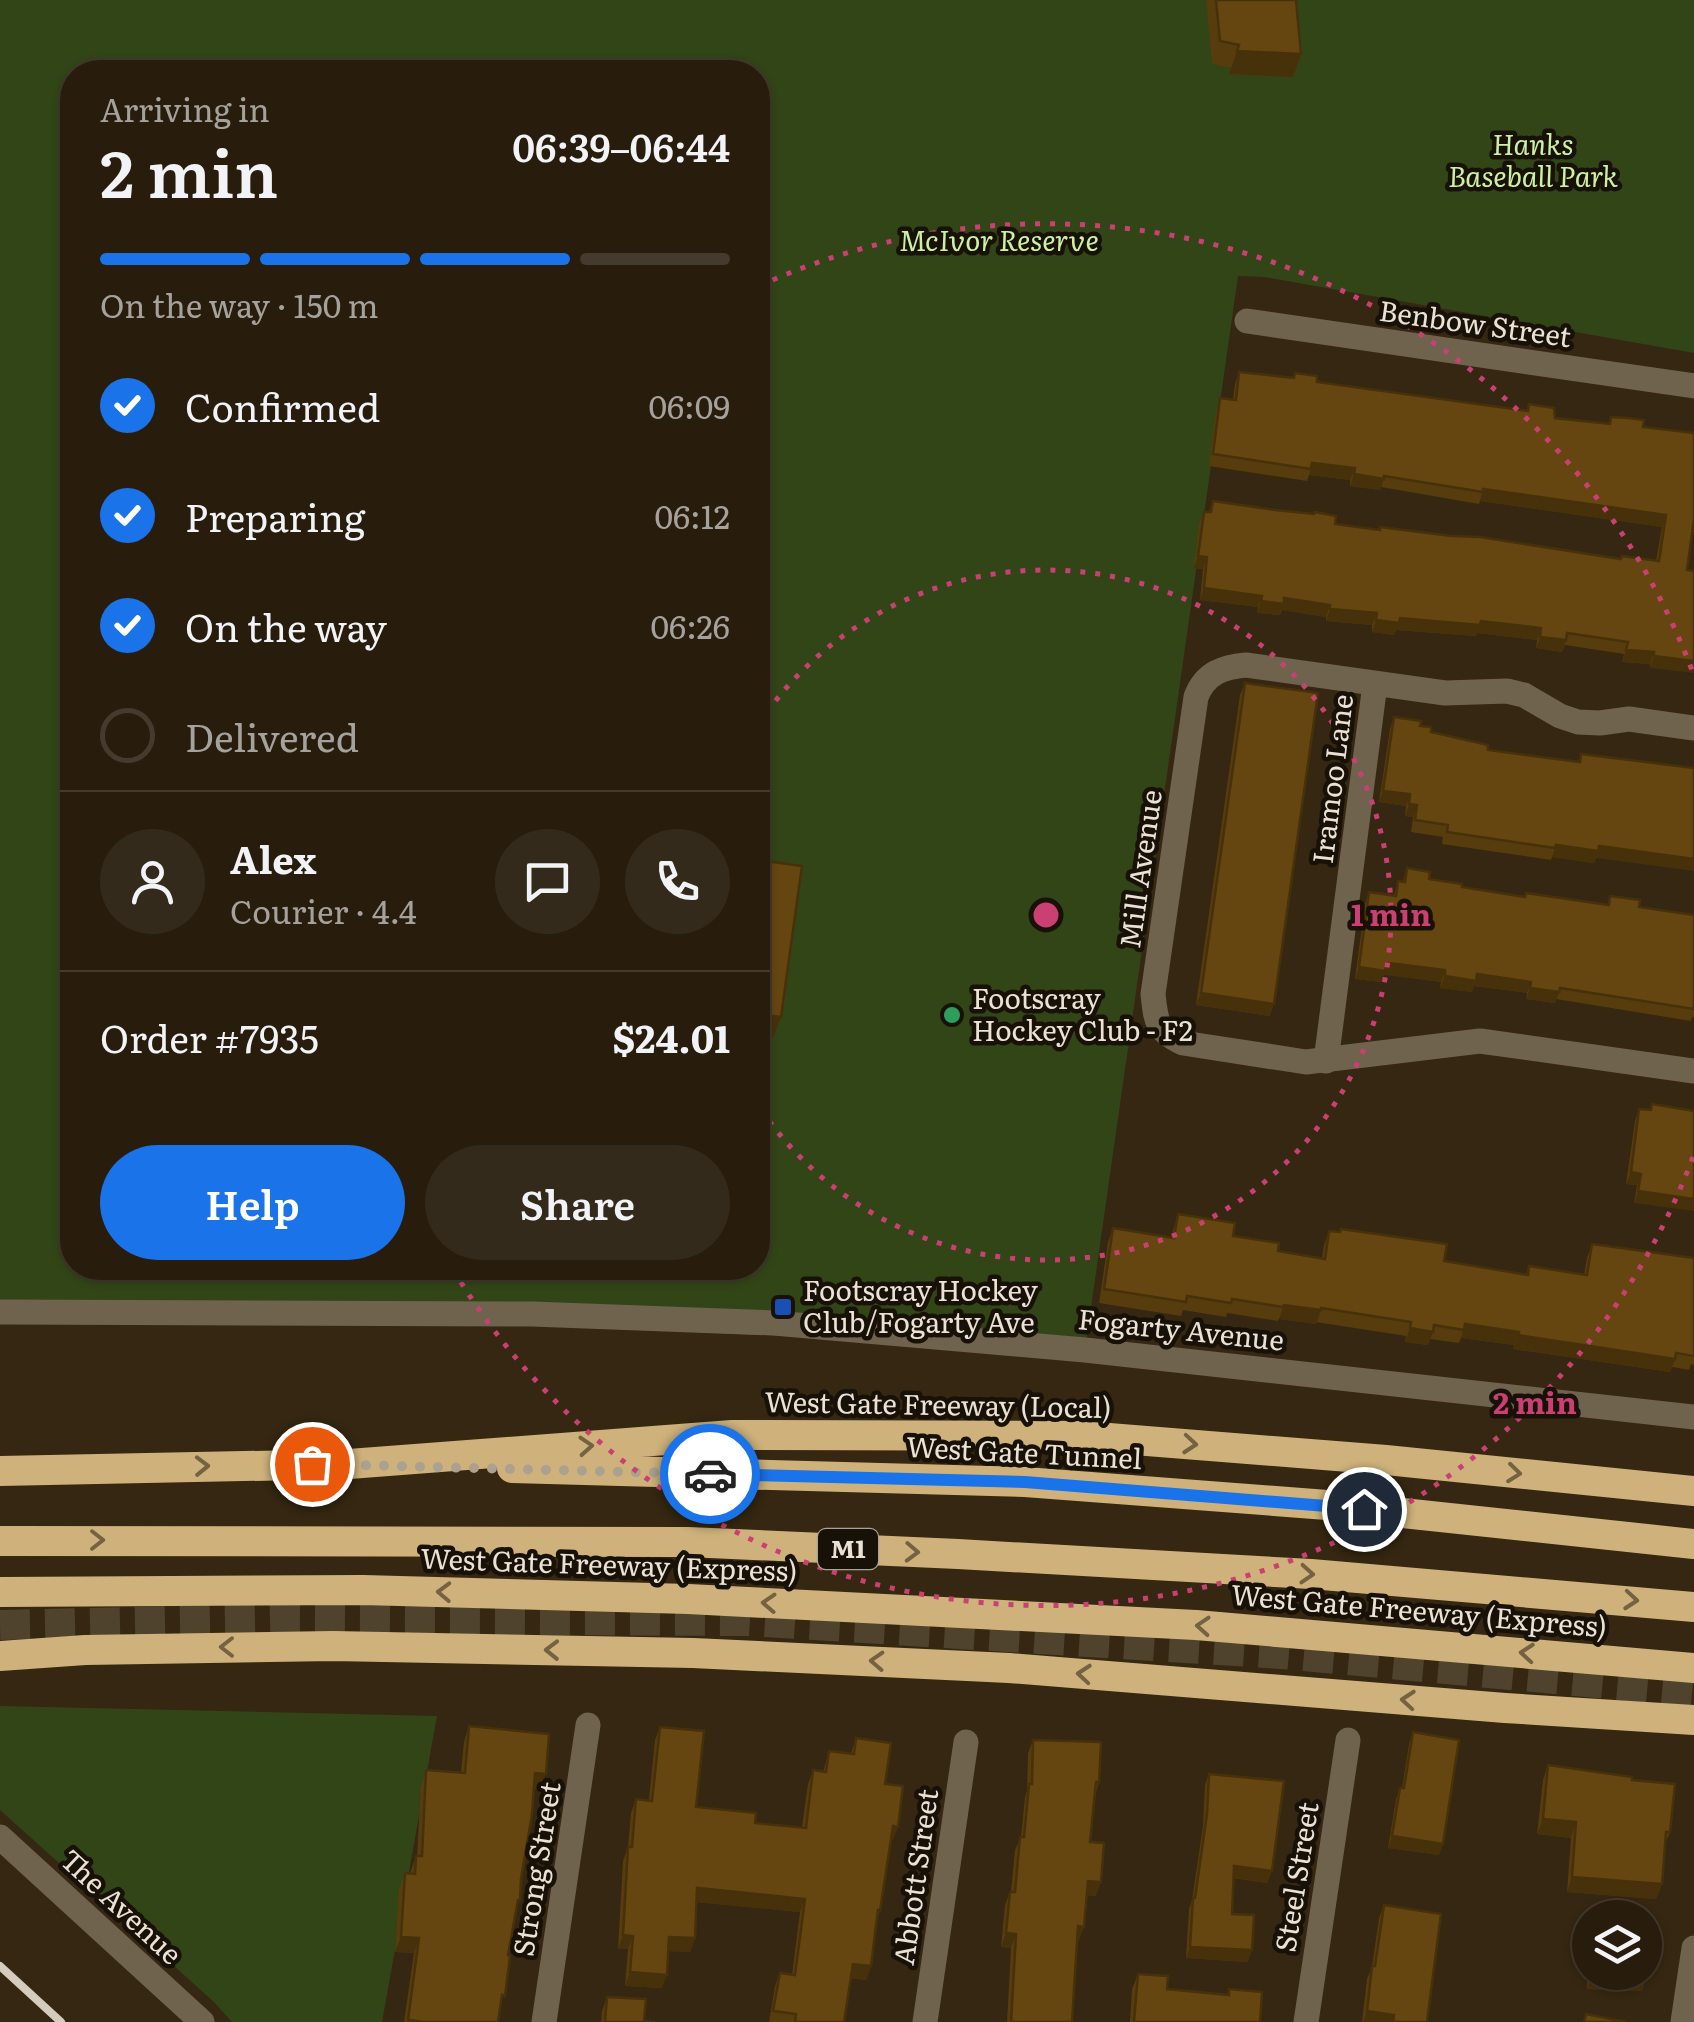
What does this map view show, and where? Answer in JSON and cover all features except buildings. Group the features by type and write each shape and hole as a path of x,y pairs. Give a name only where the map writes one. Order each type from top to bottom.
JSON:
{"highway":[{"name":"West Gate Freeway (Local)","path":"0,1471 349,1464 732,1435 1084,1436 1386,1460 1694,1492"},
{"name":"West Gate Tunnel","path":"349,1464 1025,1482 1327,1505 1694,1544"},
{"name":"West Gate Freeway (Express)","path":"0,1541 688,1542 1311,1574 1694,1607"},
{"name":"West Gate Freeway (Express)","path":"0,1592 363,1590 688,1599 1196,1625 1694,1668"},
{"path":"0,1656 333,1646 693,1652 1009,1668 1694,1724"}],"street":[{"name":"Benbow Street","path":"1246,320 1694,386"},
{"name":"Mill Avenue","path":"1694,728 1630,719 1578,722 1524,695 1507,691 1445,693 1246,665 1227,667 1201,684 1196,697 1153,994 1156,1021 1167,1035 1184,1043 1306,1062 1480,1042 1694,1071"},
{"name":"Iramoo Lane","path":"1326,1060 1376,684"},
{"name":"Fogarty Avenue","path":"0,1312 532,1314 774,1323 1071,1348 1694,1417"},
{"name":"Strong Street","path":"544,2022 588,1726"},
{"name":"Steel Street","path":"1306,2022 1348,1740"},
{"name":"Abbott Street","path":"924,2022 966,1742"},
{"name":"The Avenue","path":"0,1837 202,2022"},
{"path":"1683,2022 1694,1948"}],"green space":[{"name":"McIvor Reserve","path":"0,0 1694,0 1694,353 1264,277 1238,276 1085,1350 0,1300"},
{"path":"0,1706 437,1716 382,2022 232,2022 0,1810"}],"tunnel":[{"path":"0,1625 272,1619 749,1621 1282,1654 1694,1692"}],"railway":[{"path":"0,1966 61,2022"}],"way so far":[{"path":"312,1464 710,1474"}],"place":[{"name":"Footscray Hockey Club - F2","path":"952,1015"},
{"name":"Footscray Hockey Club/Fogarty Ave","path":"783,1307"}],"route":[{"path":"710,1474 1025,1482 1364,1509"}],"park label":[{"name":"Hanks Baseball Park","path":"1533,161"}]}
